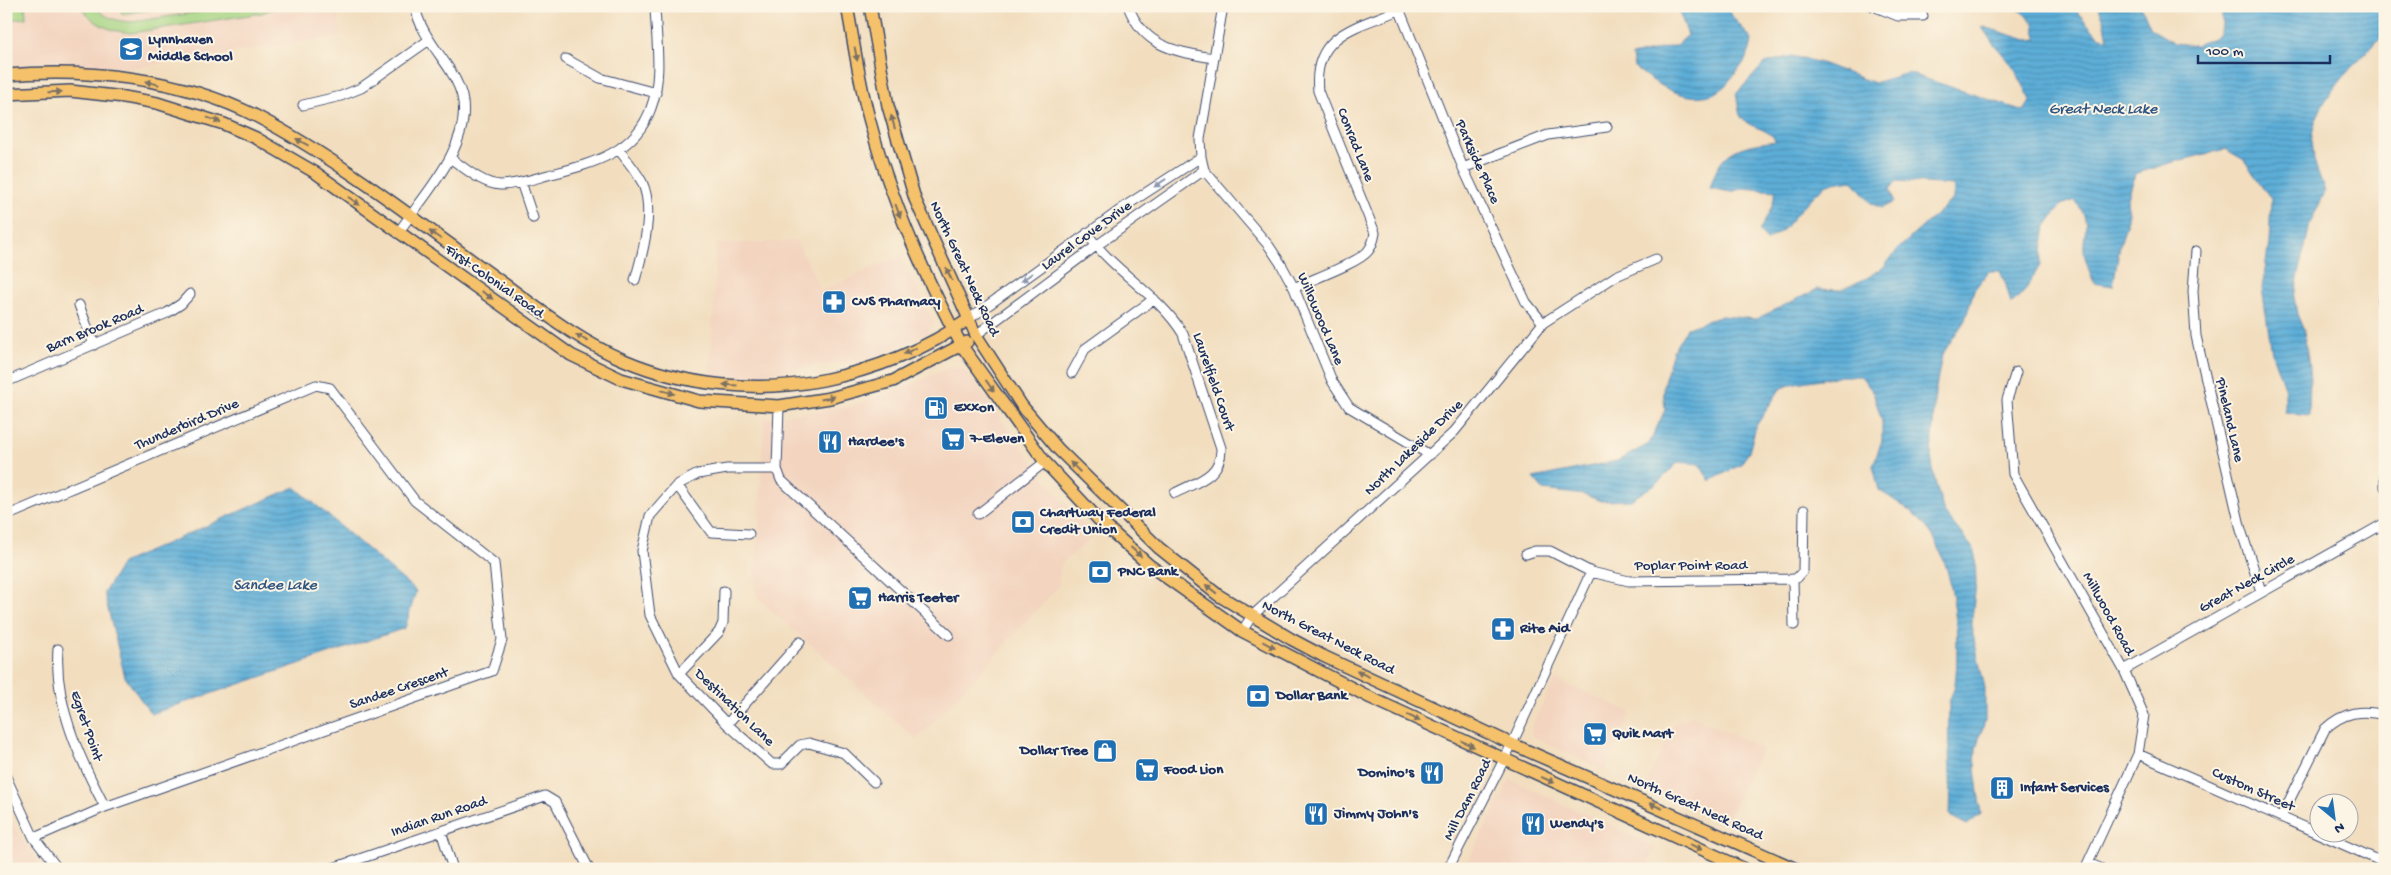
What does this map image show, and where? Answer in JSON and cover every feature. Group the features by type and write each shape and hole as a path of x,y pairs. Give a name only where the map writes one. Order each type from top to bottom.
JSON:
{"main road":[{"path":"847,6 869,118 893,197 908,237 962,346 1045,462 1100,520 1149,565 1242,631 1371,698 1745,869"},
{"name":"North Great Neck Road","path":"870,6 888,106 915,199 976,335 1022,406 1058,449 1159,548 1218,594 1252,616 1323,656 1512,744 1796,869"},
{"name":"First Colonial Road","path":"6,75 74,72 131,78 194,93 253,115 311,147 570,331 626,361 679,378 726,386 779,386 811,383 847,376 894,359 954,330 969,319"},
{"name":"First Colonial Road","path":"6,94 70,92 106,95 157,103 192,112 256,138 316,173 571,355 621,379 699,401 779,406 822,400 893,381 962,346 976,335"}],"street":[{"path":"398,233 450,158 463,127 463,100 450,71 429,40 414,6"},
{"path":"450,158 485,182 499,185 521,182 594,163 620,150 640,129 651,110 656,93 654,6"},
{"path":"1204,170 1200,139 1223,6"},
{"path":"1873,6 1898,16 1923,16"},
{"path":"1128,8 1138,26 1155,42 1181,52 1213,58"},
{"name":"Parkside Place","path":"1399,8 1463,168 1526,302 1543,323"},
{"name":"Conrad Lane","path":"1294,288 1357,259 1368,252 1374,241 1375,232 1318,91 1316,76 1319,63 1334,39 1399,8"},
{"path":"303,104 341,96 361,88 429,40"},
{"path":"566,59 600,78 656,93"},
{"path":"1463,168 1548,135 1607,127"},
{"path":"620,150 642,182 648,201 644,252 635,280"},
{"name":"Laurel Cove Drive","path":"969,319 1087,233 1201,156"},
{"name":"Laurel Cove Drive","path":"976,335 1096,246 1204,170"},
{"name":"Willowood Lane","path":"1204,170 1269,246 1294,288 1332,381 1349,407 1430,456"},
{"path":"521,182 533,218"},
{"name":"Laurelfield Court","path":"1087,233 1096,246 1154,299 1177,323 1183,334 1221,448 1221,458 1218,467 1211,474 1175,493"},
{"name":"Pineland Lane","path":"2196,251 2193,291 2196,336 2241,530 2261,591"},
{"name":"North Lakeside Drive","path":"1242,631 1252,616 1430,456 1473,410 1543,323 1616,276 1656,259"},
{"path":"2385,291 2382,304 2385,317"},
{"name":"Barn Brook Road","path":"6,382 167,313 190,294"},
{"path":"1072,373 1085,349 1154,299"},
{"path":"79,305 94,345"},
{"name":"Millwood Road","path":"2016,372 2007,400 2013,474 2124,670 2144,715 2138,754 2087,866"},
{"name":"Thunderbird Drive","path":"6,516 316,385 330,388 361,430"},
{"path":"779,406 777,469 781,480 949,634"},
{"name":"Sandee Crescent","path":"34,838 105,807 492,671 502,640 494,563 415,502 361,430"},
{"path":"978,514 1045,462"},
{"path":"2385,463 2385,487"},
{"name":"Destination Lane","path":"777,469 727,474 698,474 677,485 650,516 642,551 650,615 679,674 727,724 772,764 781,764 800,745 809,743 844,753 874,782"},
{"path":"677,485 710,532 749,534"},
{"path":"1794,625 1792,579 1797,578 1803,571 1804,510"},
{"name":"Great Neck Circle","path":"2124,670 2261,591 2385,523"},
{"name":"Poplar Point Road","path":"1526,554 1550,550 1591,572 1611,578 1641,581 1792,579"},
{"path":"1512,744 1591,572"},
{"path":"679,674 719,632 723,623 724,591"},
{"path":"727,724 800,642"},
{"name":"Egret Point","path":"58,649 57,679 68,721 91,780 105,807"},
{"path":"2281,817 2325,729 2332,722 2352,713 2373,712 2385,716"},
{"name":"Mill Dam Road","path":"1448,869 1512,744"},
{"name":"Custom Street","path":"2138,754 2385,863"},
{"path":"6,777 34,838 58,869"},
{"name":"Indian Run Road","path":"330,869 545,796 555,802 589,869"},
{"path":"441,831 453,869"},
{"path":"2087,866 2102,869"}],"shaded area":[{"name":"Lynnhaven Middle School","path":"6,6 337,6 341,36 127,69 68,62 6,68"},
{"path":"797,241 821,291 901,255 933,322 932,328 928,333 874,358 767,373 761,379 710,377 716,244"},
{"path":"951,367 960,368 969,375 1045,479 1093,537 1061,564 1058,587 917,740 758,598 755,590 764,418 848,407 900,389"},
{"path":"1555,679 1631,712 1605,771 1532,736 1531,727"},
{"path":"1691,716 1762,748 1725,824 1645,787 1674,724"},
{"path":"1510,779 1655,847 1646,869 1464,869"},
{"path":"6,816 45,869 6,869"}],"green space":[{"path":"6,6 25,6 26,18 6,20"},
{"path":"81,6 94,6 111,18 132,22 239,6 280,6 262,13 131,33 116,31 103,26 91,18"},
{"path":"121,6 172,6 122,14"}],"water":[{"path":"1677,6 1728,6 1732,16 1752,40 1750,50 1744,62 1719,91 1697,97 1674,92 1653,81 1634,67 1632,56 1677,45 1688,35"},
{"name":"Great Neck Lake","path":"2015,6 2072,6 2098,36 2108,39 2104,20 2098,6 2141,6 2151,29 2175,43 2196,45 2218,36 2222,25 2222,6 2385,6 2385,33 2336,86 2317,118 2312,134 2313,156 2325,192 2310,224 2294,297 2297,314 2304,331 2308,360 2310,379 2309,415 2285,412 2285,390 2272,354 2262,288 2269,243 2271,199 2244,160 2225,149 2135,174 2127,202 2129,214 2120,245 2113,286 2094,283 2085,257 2086,223 2081,209 2075,200 2061,205 2046,226 2040,265 2025,291 2011,304 2000,271 1989,271 1974,290 1965,320 1942,355 1935,393 1931,457 1935,481 1944,512 1975,551 1976,584 1971,626 1985,688 1985,721 1976,748 1975,769 1981,814 1967,825 1950,816 1949,706 1955,685 1957,650 1955,611 1948,573 1935,540 1924,524 1895,500 1879,490 1873,466 1882,440 1882,421 1873,392 1861,376 1841,376 1795,383 1780,389 1756,426 1749,452 1740,465 1710,481 1699,464 1678,462 1661,480 1631,500 1601,501 1585,495 1543,490 1533,478 1617,461 1649,444 1665,410 1663,386 1673,351 1687,328 1721,316 1756,319 1818,289 1840,290 1867,278 1884,267 1898,249 1953,199 1954,185 1897,181 1890,189 1894,202 1882,208 1872,204 1852,180 1827,184 1803,206 1783,230 1767,240 1759,231 1771,209 1776,191 1743,188 1731,192 1710,188 1720,164 1734,151 1752,145 1776,141 1768,133 1743,120 1739,113 1736,94 1765,63 1792,56 1821,63 1874,83 1908,73 2024,111 2031,100 2013,66 1981,26 2027,40 2037,39 2034,23"},
{"name":"Sandee Lake","path":"295,487 416,591 405,628 151,714 125,677 104,593 122,563"}],"place":[{"name":"Lynnhaven Middle School","path":"131,49"},
{"name":"CVS Pharmacy","path":"834,302"},
{"name":"Exxon","path":"936,408"},
{"name":"7-Eleven","path":"953,439"},
{"name":"Hardee's","path":"830,442"},
{"name":"Chartway Federal Credit Union","path":"1023,522"},
{"name":"PNC Bank","path":"1100,572"},
{"name":"Harris Teeter","path":"860,598"},
{"name":"Rite Aid","path":"1503,629"},
{"name":"Dollar Bank","path":"1258,696"},
{"name":"Quik Mart","path":"1595,734"},
{"name":"Dollar Tree","path":"1105,751"},
{"name":"Food Lion","path":"1147,770"},
{"name":"Domino's","path":"1432,773"},
{"name":"Infant Services","path":"2002,788"},
{"name":"Jimmy John's","path":"1316,814"},
{"name":"Wendy's","path":"1533,824"}]}
